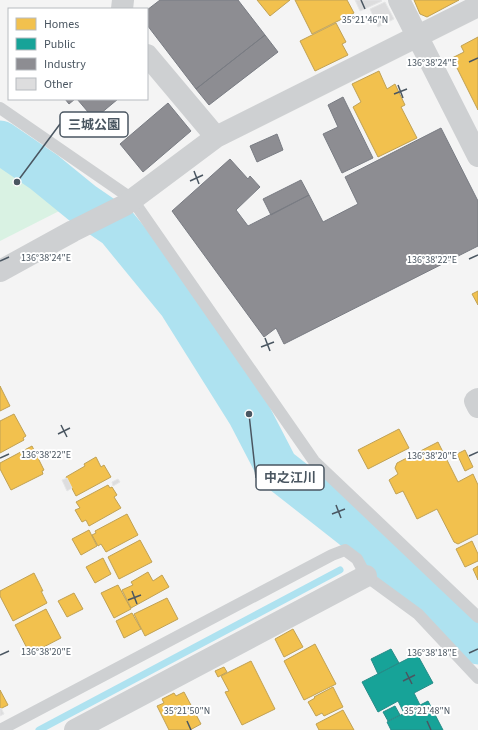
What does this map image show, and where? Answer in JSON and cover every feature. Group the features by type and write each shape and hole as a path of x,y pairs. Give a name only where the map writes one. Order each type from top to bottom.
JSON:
{"street":[{"path":"399,0 478,156"},
{"path":"0,271 129,202 216,137 478,6"},
{"path":"148,56 216,137"},
{"path":"478,399 475,401 478,407"},
{"path":"75,730 366,576"}],"lane":[{"path":"0,108 129,202 314,461 478,617"},
{"path":"0,730 332,555 345,550 357,559 366,576 418,614 478,678"}],"green space":[{"path":"0,159 69,206 0,241"}],"building: Homes":[{"path":"257,0 290,0 270,16"},
{"path":"295,0 347,0 354,13 312,34"},
{"path":"414,0 459,0 427,17 420,14"},
{"path":"336,23 346,42 342,44 348,55 315,71 300,41"},
{"path":"478,37 478,110 452,58 464,52 461,46"},
{"path":"379,71 387,89 395,84 405,105 401,107 417,138 378,157 353,107 361,102 352,84"},
{"path":"478,291 478,305 472,294"},
{"path":"0,386 10,406 0,411"},
{"path":"14,414 26,436 23,438 24,440 0,453 0,421"},
{"path":"399,429 409,448 368,469 358,450"},
{"path":"438,442 458,482 473,474 478,485 478,534 458,544 454,542 437,509 417,519 403,491 396,494 389,480 398,474 395,468 397,463"},
{"path":"32,446 44,470 42,471 43,474 11,490 0,469 0,463"},
{"path":"465,450 473,467 465,471 457,454"},
{"path":"96,457 101,467 104,465 111,477 76,496 66,477 85,466 84,464"},
{"path":"108,485 110,488 112,487 117,495 114,497 121,508 89,526 86,520 82,522 75,510 80,508 76,502"},
{"path":"127,514 138,535 106,552 101,544 98,546 92,535 96,533 95,531"},
{"path":"89,530 97,546 81,555 72,539"},
{"path":"140,540 152,562 119,579 108,557"},
{"path":"472,541 478,554 478,561 465,567 456,549"},
{"path":"103,558 111,574 95,583 86,567"},
{"path":"478,566 478,580 473,569"},
{"path":"148,572 153,581 162,575 169,587 131,608 122,590 133,585 131,582"},
{"path":"34,573 47,603 13,621 0,596 0,591"},
{"path":"118,585 131,609 114,618 101,593"},
{"path":"74,593 83,609 67,617 58,601"},
{"path":"167,598 178,619 145,636 134,614"},
{"path":"46,609 61,638 30,654 15,625"},
{"path":"132,613 141,629 124,638 116,621"},
{"path":"293,629 303,647 284,657 275,639"},
{"path":"315,644 336,684 304,700 284,661"},
{"path":"251,661 275,709 242,725 225,692 229,691 221,676"},
{"path":"224,667 227,672 218,677 215,671"},
{"path":"333,687 343,707 324,716 322,713 316,716 308,702 315,698 314,697"},
{"path":"0,690 8,705 0,709"},
{"path":"184,692 201,724 190,730 169,730 157,706 164,703 162,699 174,693 176,696"},
{"path":"343,710 354,730 319,730 316,724"}],"building: Public":[{"path":"391,649 399,663 378,674 371,659"},
{"path":"417,654 433,683 414,693 420,705 404,713 398,701 378,712 362,682"},
{"path":"428,701 443,730 391,730 387,722"},
{"path":"395,706 400,715 388,721 383,712"}],"building: Industry":[{"path":"160,0 238,0 265,35 196,89 148,26 148,9"},
{"path":"265,35 278,52 209,105 196,89"},
{"path":"343,97 373,158 342,173 323,134 338,127 328,105"},
{"path":"66,100 74,100 69,104"},
{"path":"78,100 117,100 94,119"},
{"path":"168,103 191,131 143,172 120,144"},
{"path":"441,128 478,201 478,246 284,344 276,328 264,337 172,211 230,159 248,179 250,176 260,187 236,210 248,226 309,195 323,222 358,204 345,177"},
{"path":"277,134 283,150 257,162 250,146"},
{"path":"301,180 309,195 271,215 263,199"}],"building: Other":[{"path":"355,0 381,0 382,1 360,11"},
{"path":"385,2 394,19 378,27 370,9"},
{"path":"67,478 72,488 67,491 62,480"},
{"path":"118,479 120,482 113,486 112,482"},
{"path":"1,708 4,714 0,716 0,709"}],"waterway":[{"path":"0,142 44,172 82,203 117,227 180,304 249,414 277,468 370,541 478,643"},
{"path":"374,551 379,549"},
{"path":"39,730 340,570"}],"place":[{"name":"三城公園","path":"17,182"},
{"name":"中之江川","path":"249,414"}]}
